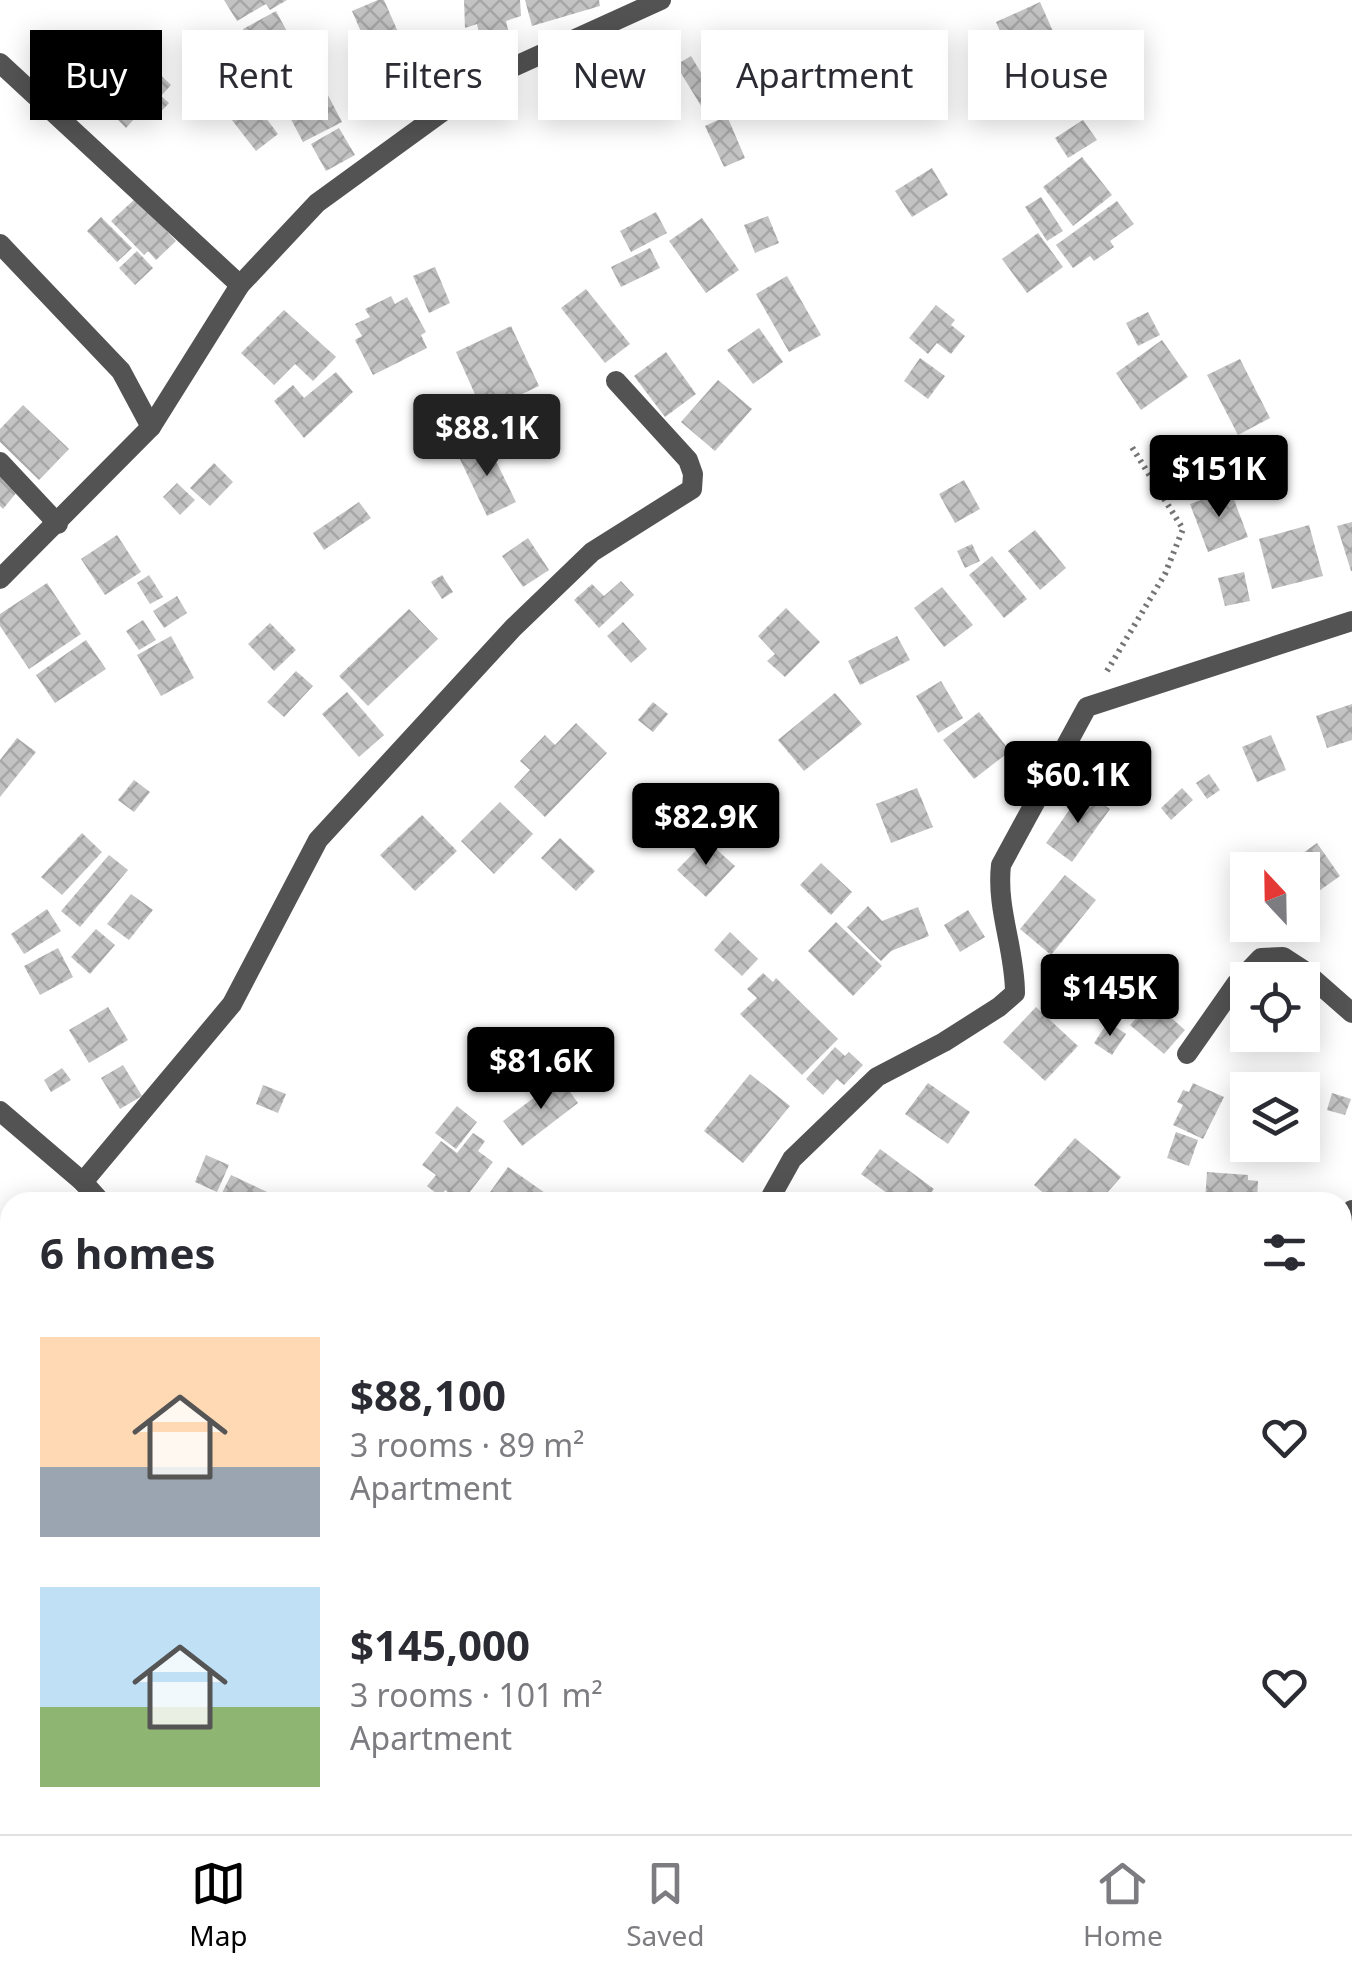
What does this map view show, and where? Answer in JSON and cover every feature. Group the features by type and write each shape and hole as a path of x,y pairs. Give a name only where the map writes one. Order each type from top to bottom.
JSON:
{"street":[{"path":"0,579 152,427 240,285 317,203 488,78 661,0"},
{"path":"0,63 240,285"},
{"path":"0,244 121,371 152,427"},
{"path":"83,1182 232,1004 318,840 513,628 592,552 692,489 693,474 688,460 616,380"},
{"path":"0,462 58,524"},
{"path":"774,1192 792,1159 876,1077 944,1042 1015,993 1015,968 998,889 1001,865 1087,707 1352,620"},
{"path":"1187,1054 1236,984 1260,958 1282,956 1352,1014"},
{"path":"0,1111 92,1192"}],"path":[{"path":"1087,707 1165,574 1183,529 1130,444"}],"building":[{"path":"224,0 287,0 270,10 266,4 237,21"},
{"path":"384,0 397,30 360,30 352,11"},
{"path":"464,0 520,0 521,16 506,21 508,30 478,30 477,24 465,28"},
{"path":"525,0 599,0 600,6 532,26"},
{"path":"1040,2 1052,30 1000,30 996,22"},
{"path":"276,11 286,30 244,30"},
{"path":"691,56 701,73 701,106 681,73 681,62"},
{"path":"162,76 171,85 162,95"},
{"path":"328,95 342,122 303,142 291,120 328,120"},
{"path":"232,120 267,120 278,134 256,151"},
{"path":"729,120 745,158 724,167 705,126"},
{"path":"1083,120 1097,140 1068,158 1055,138"},
{"path":"339,128 355,155 326,171 311,144"},
{"path":"1082,157 1112,195 1073,226 1043,187"},
{"path":"932,168 948,195 912,217 895,191"},
{"path":"1041,197 1063,231 1047,241 1025,207"},
{"path":"136,198 176,241 156,260 148,251 144,255 111,221"},
{"path":"1117,201 1134,224 1110,241 1114,247 1094,261 1090,256 1073,268 1056,245"},
{"path":"656,212 667,233 631,252 620,231"},
{"path":"768,216 779,243 755,253 744,225"},
{"path":"101,217 132,248 117,262 87,231"},
{"path":"702,218 739,270 706,293 669,241"},
{"path":"1038,233 1063,267 1027,293 1002,259"},
{"path":"650,248 660,268 621,287 611,267"},
{"path":"137,251 153,268 135,285 119,268"},
{"path":"435,267 450,303 429,313 413,276"},
{"path":"787,276 821,335 789,352 756,294"},
{"path":"586,289 630,344 605,363 561,308"},
{"path":"391,296 395,304 407,297 426,332 421,335 427,348 373,375 355,340 362,336 355,324 370,317 365,309"},
{"path":"936,305 955,320 951,325 965,336 951,354 937,343 928,354 909,338"},
{"path":"284,310 336,357 313,381 295,364 274,385 241,353"},
{"path":"1148,312 1160,335 1138,346 1126,323"},
{"path":"511,326 539,386 483,412 456,352"},
{"path":"759,328 783,362 753,384 727,350"},
{"path":"1162,340 1188,377 1141,410 1116,373"},
{"path":"666,352 696,394 665,417 634,376"},
{"path":"920,358 945,376 928,399 904,381"},
{"path":"1240,359 1270,418 1238,435 1207,375"},
{"path":"336,372 353,392 304,438 274,401 293,385 304,398"},
{"path":"718,380 752,409 715,451 681,422"},
{"path":"23,405 69,449 39,480 0,442 0,429"},
{"path":"486,441 516,502 487,516 458,455"},
{"path":"214,463 233,482 210,506 190,488"},
{"path":"0,469 21,487 3,509 0,506"},
{"path":"964,480 980,509 955,523 939,494"},
{"path":"177,483 195,500 180,515 163,497"},
{"path":"1230,489 1248,537 1208,552 1190,504"},
{"path":"359,502 371,518 324,550 313,533"},
{"path":"1352,522 1352,571 1351,571 1337,526"},
{"path":"1309,525 1323,576 1272,589 1259,539"},
{"path":"1035,530 1066,568 1040,590 1008,551"},
{"path":"117,535 141,572 105,595 81,559"},
{"path":"528,538 549,570 523,587 502,556"},
{"path":"972,544 980,561 965,568 957,551"},
{"path":"992,556 1027,599 1004,618 969,575"},
{"path":"1244,572 1250,601 1225,606 1218,578"},
{"path":"149,575 163,597 150,604 137,583"},
{"path":"442,575 453,592 442,599 431,582"},
{"path":"621,581 634,595 599,628 574,600 592,584 604,596"},
{"path":"47,583 81,634 29,669 0,626 0,614"},
{"path":"942,587 973,625 944,647 914,608"},
{"path":"177,596 187,613 164,628 153,611"},
{"path":"786,608 820,642 785,677 767,661 775,654 758,636"},
{"path":"409,609 438,639 368,706 339,676"},
{"path":"143,620 156,640 139,650 126,631"},
{"path":"623,622 647,649 631,663 607,636"},
{"path":"270,623 296,650 274,671 248,644"},
{"path":"171,636 194,678 161,696 137,655"},
{"path":"897,636 910,660 860,685 848,661"},
{"path":"86,640 106,669 55,703 36,675"},
{"path":"296,671 313,686 284,717 267,702"},
{"path":"941,681 963,718 938,733 916,696"},
{"path":"347,692 384,735 359,757 322,714"},
{"path":"835,693 862,724 804,771 778,740"},
{"path":"653,702 668,714 653,732 638,720"},
{"path":"1352,704 1352,740 1327,748 1316,716"},
{"path":"979,712 1010,751 974,779 943,740"},
{"path":"576,723 607,753 545,817 514,787 530,770 520,761 545,735 555,745"},
{"path":"1271,735 1286,770 1257,782 1242,747"},
{"path":"17,738 36,752 0,797 0,760"},
{"path":"1209,774 1220,790 1207,799 1196,783"},
{"path":"134,780 150,792 134,812 118,800"},
{"path":"917,788 933,827 891,843 876,804"},
{"path":"1182,788 1193,800 1171,820 1161,808"},
{"path":"1083,791 1110,809 1072,862 1046,843"},
{"path":"500,802 533,834 494,874 461,841"},
{"path":"422,815 457,851 415,891 380,855"},
{"path":"82,833 102,852 62,895 41,877"},
{"path":"560,838 595,871 576,891 541,858"},
{"path":"706,840 735,866 706,897 677,870"},
{"path":"1317,843 1340,876 1320,890 1320,852 1304,852"},
{"path":"109,855 128,870 80,927 61,911"},
{"path":"821,863 852,892 831,915 800,885"},
{"path":"1065,875 1096,900 1051,955 1020,929"},
{"path":"131,894 153,910 129,940 107,924"},
{"path":"868,906 882,921 918,907 929,936 891,951 881,961 847,927"},
{"path":"47,909 61,931 24,954 11,934"},
{"path":"968,910 985,937 960,952 944,925"},
{"path":"836,922 882,966 853,996 808,951"},
{"path":"96,929 115,945 90,974 71,957"},
{"path":"730,932 758,959 742,976 714,950"},
{"path":"58,948 73,977 40,995 24,966"},
{"path":"763,973 773,982 776,978 838,1039 802,1075 740,1014 757,998 747,989"},
{"path":"1139,991 1148,999 1131,1016 1123,1008"},
{"path":"1152,1001 1185,1030 1164,1054 1130,1025"},
{"path":"108,1007 128,1040 89,1063 69,1030"},
{"path":"1036,1007 1078,1046 1045,1081 1003,1042"},
{"path":"1108,1022 1126,1034 1112,1055 1094,1043"},
{"path":"835,1047 845,1056 849,1052 863,1065 844,1085 837,1079 823,1095 806,1079"},
{"path":"123,1065 142,1096 120,1109 101,1078"},
{"path":"62,1068 71,1080 51,1092 44,1080"},
{"path":"750,1074 790,1106 743,1163 704,1131"},
{"path":"560,1078 578,1103 522,1146 503,1121"},
{"path":"928,1083 970,1112 948,1144 905,1114"},
{"path":"1193,1083 1224,1097 1203,1139 1173,1125 1183,1105 1177,1102 1183,1090 1189,1092"},
{"path":"263,1085 286,1094 278,1113 256,1104"},
{"path":"1332,1093 1351,1099 1345,1115 1327,1110"},
{"path":"457,1106 477,1122 456,1149 435,1133"},
{"path":"1176,1132 1198,1140 1189,1166 1167,1158"},
{"path":"473,1133 485,1141 478,1151 493,1162 470,1192 435,1192 427,1186 436,1175 422,1165 441,1141 457,1153"},
{"path":"1075,1138 1121,1177 1108,1192 1042,1192 1034,1185"},
{"path":"880,1149 934,1189 885,1192 861,1174"},
{"path":"206,1155 229,1165 217,1192 195,1182"},
{"path":"508,1167 544,1192 490,1192"},
{"path":"1207,1172 1248,1175 1248,1180 1258,1181 1257,1192 1206,1192"},
{"path":"231,1175 267,1192 222,1192"}]}
